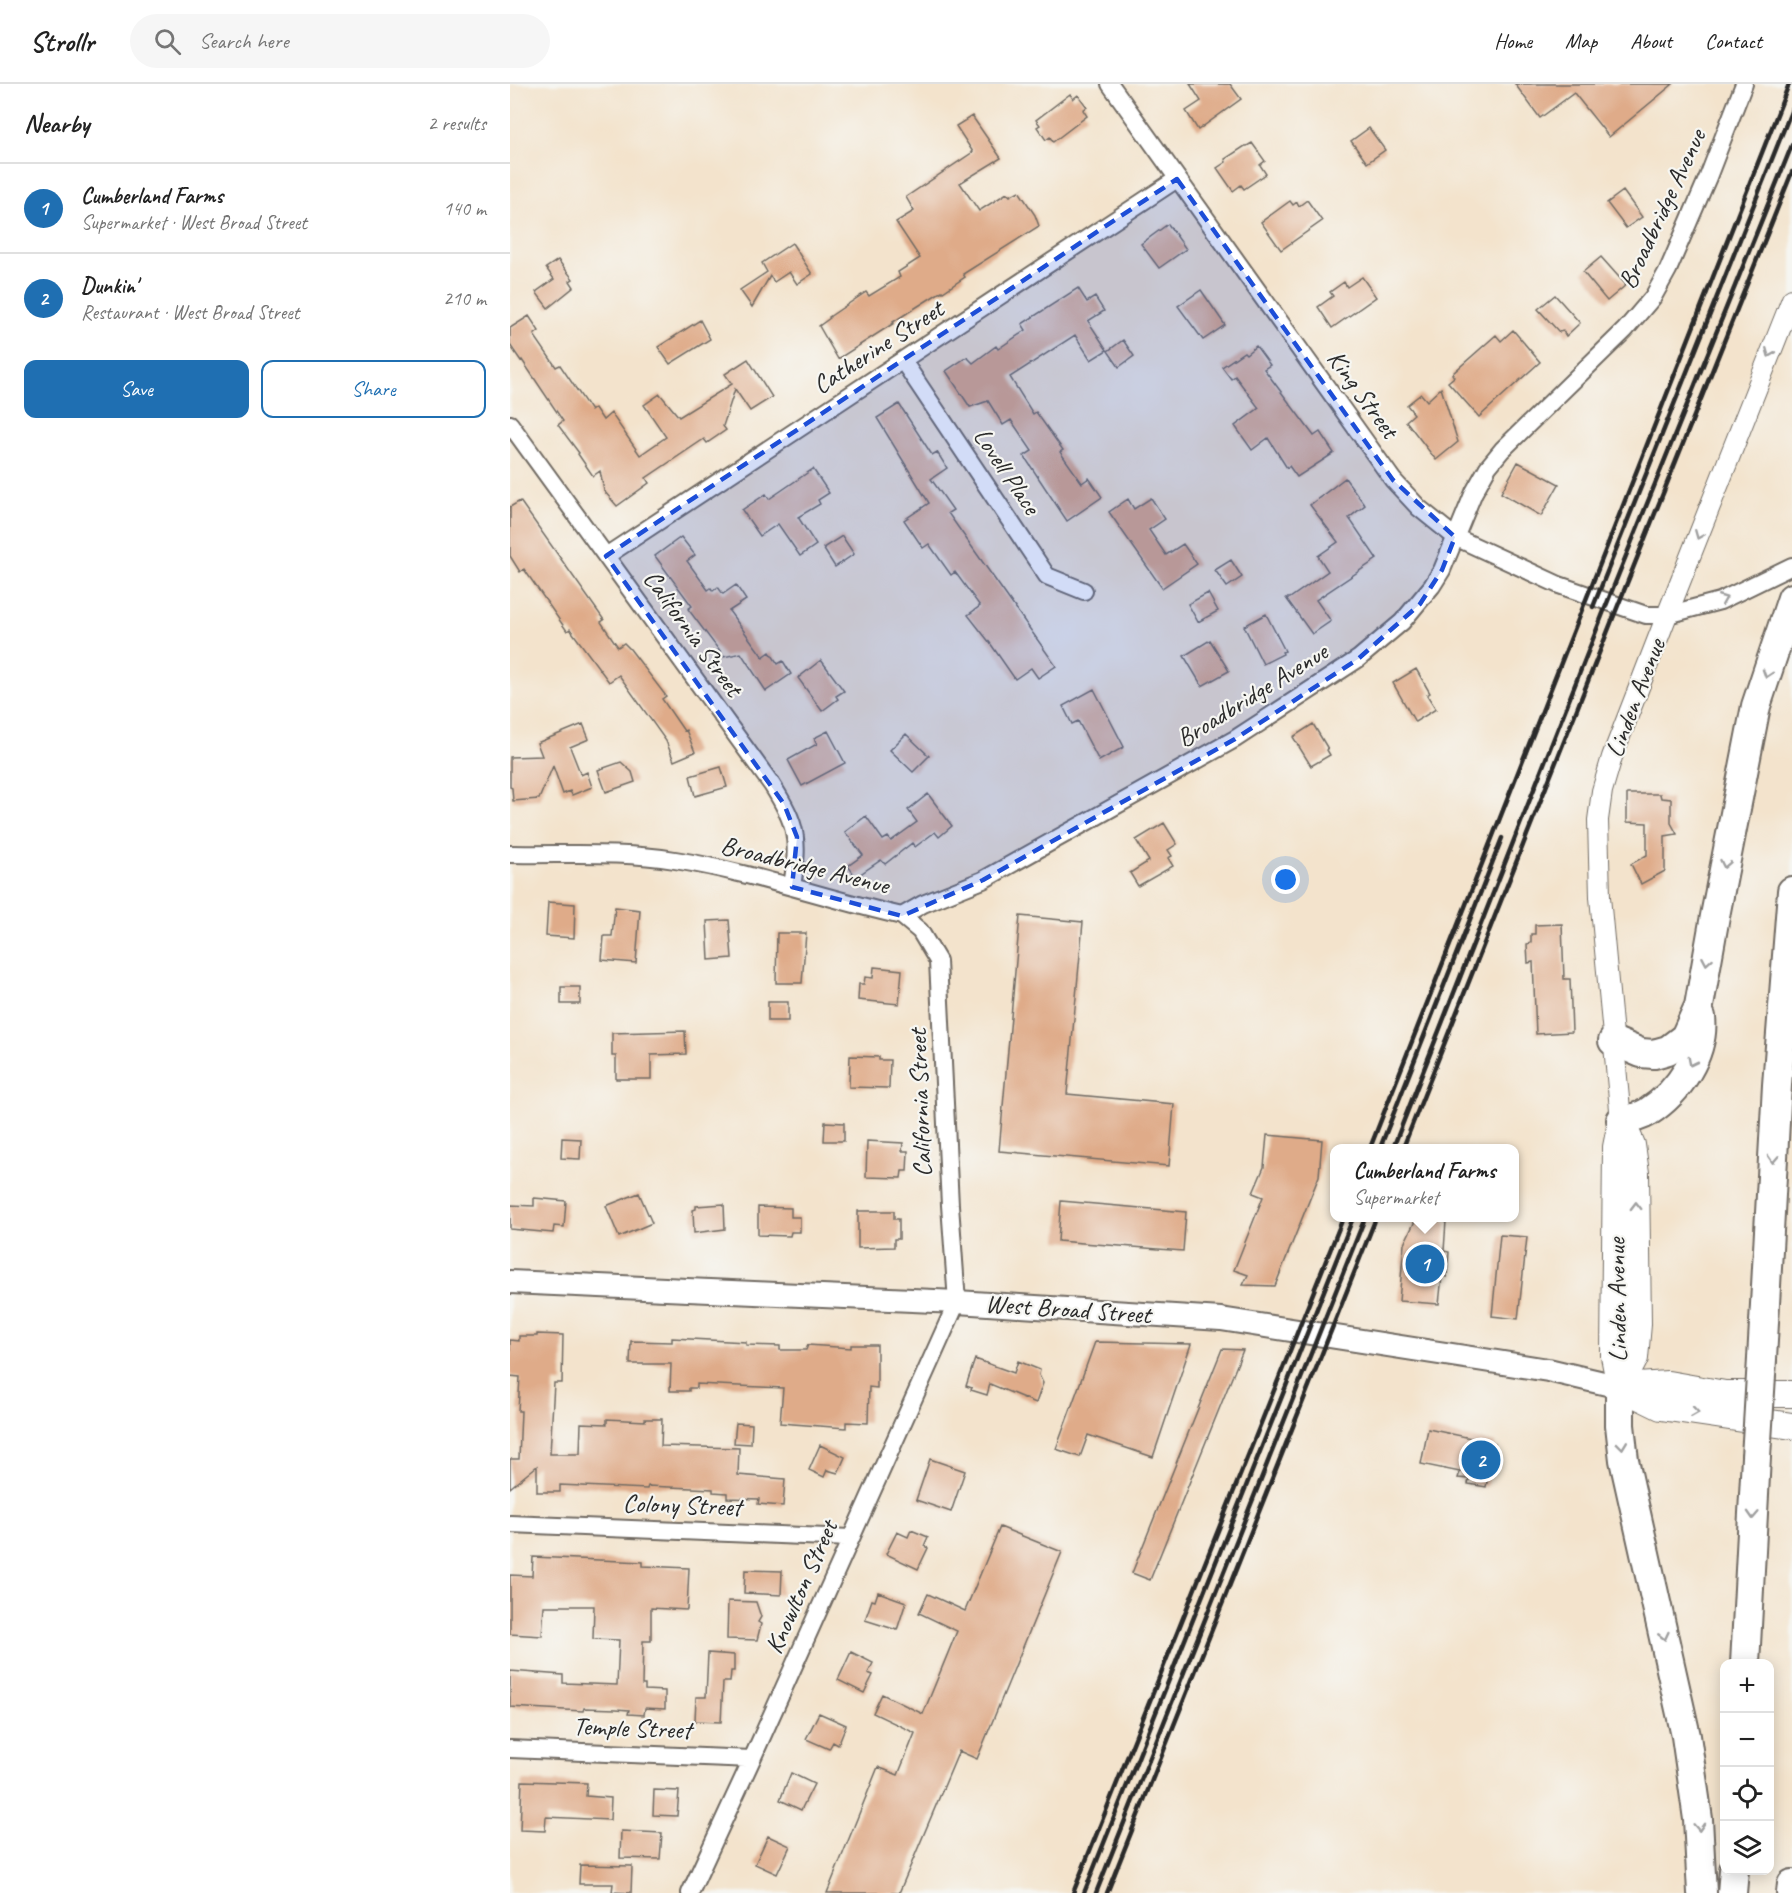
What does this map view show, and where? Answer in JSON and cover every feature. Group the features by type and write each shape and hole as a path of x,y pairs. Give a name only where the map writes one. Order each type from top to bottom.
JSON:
{"highway":[{"path":"1613,1041 1641,1053 1654,1054 1668,1050 1685,1037 1699,1006 1714,916 1756,706 1792,598"},
{"path":"1745,1659 1778,1085 1792,891"},
{"path":"1621,1120 1648,1112 1683,1079 1691,1066 1700,1042 1702,1023 1699,1006"},
{"path":"1620,1387 1620,1425 1624,1460 1686,1736 1698,1819 1702,1893"},
{"path":"1732,1893 1734,1875"},
{"path":"1791,1893 1792,1884"}],"main road":[{"name":"Linden Avenue","path":"1620,1387 1635,1358 1638,1324 1636,1173 1632,1145 1621,1120"},
{"name":"West Broad Street","path":"510,1282 957,1302 1221,1319 1548,1370 1620,1387 1661,1407 1792,1426"},
{"name":"West Broad Street","path":"1620,1387 1668,1383 1725,1394 1792,1394"}],"street":[{"name":"King Street","path":"1110,84 1393,480 1419,508 1455,537 1570,589 1646,615 1667,615 1720,601 1792,566"},
{"name":"Broadbridge Avenue","path":"510,854 620,855 660,858 792,887 902,916 923,904 982,880 1226,744 1358,659 1420,604 1442,570 1474,492 1488,467 1502,450 1625,330 1653,297 1668,270 1708,177 1744,84"},
{"name":"Catherine Street","path":"606,556 1178,179"},
{"name":"Linden Avenue","path":"1621,1120 1601,907 1599,805 1612,757 1792,299"},
{"name":"Lovell Place","path":"903,361 1047,576 1084,591"},
{"name":"California Street","path":"510,424 784,804 793,823 796,837 797,854 792,887"},
{"name":"California Street","path":"902,916 920,931 938,961 957,1302"},
{"name":"Knowlton Street","path":"690,1893 957,1302"},
{"name":"Colony Street","path":"510,1524 851,1538"},
{"name":"Temple Street","path":"510,1749 752,1759"}],"highlighted area":[{"path":"1177,179 1393,480 1455,537 1442,570 1420,604 1358,659 1235,739 983,880 902,916 792,887 797,837 784,804 606,556"}],"building":[{"path":"1190,84 1230,84 1241,99 1198,130 1186,111 1201,101"},
{"path":"1515,84 1673,84 1609,137 1574,93 1540,118"},
{"path":"1070,94 1073,99 1078,95 1087,107 1083,110 1087,116 1053,142 1050,137 1046,140 1037,127 1040,125 1036,120"},
{"path":"972,116 1001,158 960,183 979,211 1007,193 1010,196 1019,191 1035,215 1039,226 963,274 965,277 943,292 838,359 819,326 866,292 869,296 900,277 898,272 920,258 896,222 914,211 906,197 973,152 956,126"},
{"path":"1369,128 1385,150 1367,163 1351,141"},
{"path":"1252,143 1265,161 1260,165 1266,174 1244,189 1241,185 1233,191 1217,168 1226,162 1225,159"},
{"path":"1623,191 1642,217 1626,228 1607,203"},
{"path":"1307,200 1322,221 1281,250 1261,222 1290,201 1293,205 1297,202 1299,206"},
{"path":"1168,224 1186,249 1159,268 1141,244"},
{"path":"792,243 812,274 797,284 789,272 774,282 770,276 752,307 740,290 767,272 762,263"},
{"path":"1601,257 1626,285 1607,301 1583,272"},
{"path":"558,260 573,279 570,281 574,287 548,308 536,292 554,279 546,268"},
{"path":"1362,277 1376,297 1332,328 1318,307 1333,296 1330,292 1344,282 1347,287"},
{"path":"1078,288 1087,302 1095,297 1104,311 1088,321 1107,350 1091,360 1075,335 1010,377 1033,414 1036,412 1063,450 1060,452 1082,483 1089,478 1102,497 1067,521 1024,456 1032,451 1011,420 1003,425 988,401 970,407 946,371 967,357 973,363 996,346 998,349 1026,330 1022,324"},
{"path":"1201,290 1225,325 1203,340 1178,306"},
{"path":"1555,295 1580,323 1566,336 1563,331 1559,332 1538,309"},
{"path":"529,316 539,331 534,335 556,367 560,365 591,411 595,408 603,420 611,413 640,455 666,437 644,405 660,394 679,417 732,384 725,374 748,359 772,397 750,411 735,389 723,426 726,430 707,443 704,439 646,478 649,483 617,506 604,491 600,471 593,476 558,425 563,421 510,345 510,328"},
{"path":"700,320 710,339 670,364 658,347"},
{"path":"1513,330 1540,362 1479,417 1448,382 1454,377 1452,374 1496,335 1501,341"},
{"path":"1123,340 1134,356 1119,367 1108,351"},
{"path":"1256,346 1270,365 1264,369 1314,436 1320,432 1334,453 1297,477 1289,466 1287,468 1268,438 1252,450 1235,426 1259,408 1235,376 1231,379 1222,367"},
{"path":"1441,388 1458,442 1436,460 1406,421 1414,414 1407,405 1421,394 1427,401"},
{"path":"899,404 932,455 937,452 947,468 931,479 953,510 948,513 1056,666 1038,678 1031,668 1015,679 968,615 980,606 955,572 951,575 929,544 923,548 904,520 929,503 877,418"},
{"path":"1518,462 1559,484 1541,516 1501,493"},
{"path":"813,469 829,493 818,500 820,504 798,517 816,545 800,556 778,524 760,536 742,510 766,494 769,499"},
{"path":"1345,478 1365,505 1349,518 1377,559 1316,600 1331,621 1312,634 1286,598 1290,598 1328,571 1318,556 1338,542 1310,505"},
{"path":"1151,498 1165,519 1149,530 1166,555 1183,544 1197,564 1162,588 1109,512 1128,499 1134,509"},
{"path":"520,501 604,620 601,622 618,647 624,643 630,649 666,696 662,699 684,731 686,730 695,752 674,761 666,741 619,675 609,682 570,629 567,631 524,569 520,572 510,556 510,507"},
{"path":"842,536 854,554 835,567 823,548"},
{"path":"681,537 695,555 687,561 708,590 711,588 713,591 718,587 723,594 736,585 746,600 729,611 763,657 770,652 778,664 783,661 791,674 766,691 741,653 724,657 688,609 692,606 655,556"},
{"path":"1231,560 1242,577 1227,587 1215,570"},
{"path":"1208,593 1218,611 1198,622 1188,604"},
{"path":"1266,614 1285,651 1263,664 1244,626"},
{"path":"1210,640 1229,671 1202,686 1184,656"},
{"path":"821,660 844,691 836,696 838,699 822,711 798,678"},
{"path":"1416,669 1436,709 1415,722 1393,683"},
{"path":"1094,689 1124,747 1099,761 1078,721 1072,724 1063,706"},
{"path":"583,724 589,739 570,747 581,775 587,772 592,787 572,795 570,791 563,794 553,766 539,799 513,801 510,787 510,757 542,756 537,743"},
{"path":"1313,724 1330,755 1311,766 1293,737"},
{"path":"828,731 845,763 802,786 788,760 817,744 814,738"},
{"path":"906,734 929,756 913,772 890,750"},
{"path":"621,762 632,772 635,782 606,792 598,770"},
{"path":"721,767 727,787 695,796 690,776"},
{"path":"928,794 952,826 939,837 935,832 915,847 912,843 885,864 881,860 856,877 848,866 863,855 845,832 866,816 883,840 888,837 891,841 917,822 908,810"},
{"path":"1627,794 1660,794 1661,798 1671,799 1671,823 1677,834 1665,836 1665,871 1641,884 1631,864 1647,855 1647,823 1627,822"},
{"path":"1164,823 1177,844 1168,850 1172,856 1168,858 1173,866 1138,886 1130,873 1149,861 1136,840"},
{"path":"548,902 575,904 574,938 546,936"},
{"path":"615,907 640,910 636,963 602,960 604,936 612,936"},
{"path":"1020,916 1083,922 1067,1094 1174,1104 1169,1166 999,1151"},
{"path":"729,920 732,958 709,960 707,921"},
{"path":"1562,924 1564,979 1570,979 1572,1032 1536,1034 1533,962 1528,963 1527,944 1531,943 1531,934 1535,934 1535,925"},
{"path":"777,933 806,933 802,983 776,983"},
{"path":"874,967 902,970 899,1004 858,1000 859,984 864,984 865,977 873,978"},
{"path":"561,987 580,987 580,1004 561,1004"},
{"path":"768,1002 788,1002 788,1021 768,1021"},
{"path":"685,1031 686,1054 651,1055 651,1079 616,1079 616,1056 612,1056 612,1033"},
{"path":"850,1056 879,1057 879,1060 890,1060 889,1088 849,1087"},
{"path":"825,1122 844,1123 844,1141 824,1141"},
{"path":"1267,1135 1322,1140 1319,1176 1275,1286 1243,1285 1248,1275 1234,1270 1263,1197 1253,1193 1264,1167"},
{"path":"562,1138 581,1139 580,1159 561,1158"},
{"path":"867,1141 903,1143 902,1151 908,1151 907,1171 902,1171 901,1178 866,1177"},
{"path":"639,1193 652,1223 619,1237 606,1206"},
{"path":"534,1198 566,1201 564,1227 554,1226 553,1233 510,1229 510,1205 534,1206"},
{"path":"1061,1201 1186,1212 1183,1251 1058,1241"},
{"path":"724,1204 725,1229 694,1233 693,1210 696,1206"},
{"path":"758,1207 791,1208 791,1217 800,1217 800,1232 791,1232 790,1236 758,1235"},
{"path":"858,1211 894,1211 894,1219 899,1219 899,1239 894,1239 894,1247 858,1248"},
{"path":"1415,1222 1446,1222 1444,1251 1449,1252 1447,1277 1442,1276 1439,1304 1399,1301 1404,1244"},
{"path":"1500,1235 1527,1237 1518,1319 1492,1316"},
{"path":"537,1334 563,1335 562,1383 554,1383 550,1454 580,1454 581,1423 607,1424 607,1419 645,1421 645,1419 662,1419 661,1446 739,1448 738,1475 785,1479 783,1506 758,1504 759,1499 727,1498 727,1493 713,1492 713,1489 560,1485 560,1492 537,1492 537,1466 510,1488 510,1459 519,1459 521,1411 518,1411 520,1377 510,1376 510,1340 519,1341 519,1336 537,1336"},
{"path":"672,1338 746,1342 746,1345 780,1346 780,1350 806,1350 808,1345 851,1348 851,1345 877,1345 877,1388 869,1387 868,1423 846,1422 846,1428 780,1423 783,1388 697,1384 697,1388 689,1388 689,1391 670,1391 671,1364 630,1364 631,1341 672,1342"},
{"path":"1095,1342 1191,1344 1153,1457 1088,1435 1080,1457 1056,1449"},
{"path":"1222,1349 1243,1350 1150,1580 1132,1573"},
{"path":"975,1359 1014,1373 1018,1361 1040,1370 1039,1375 1043,1383 1036,1403 990,1384 987,1395 971,1390 972,1388 966,1386"},
{"path":"736,1423 752,1424 751,1444 734,1443"},
{"path":"1428,1429 1495,1443 1486,1487 1468,1484 1469,1479 1458,1478 1460,1472 1421,1464"},
{"path":"820,1445 845,1457 838,1473 827,1470 824,1477 809,1470"},
{"path":"930,1459 965,1471 951,1512 916,1500"},
{"path":"1000,1527 1062,1552 977,1759 959,1751 899,1893 827,1893 878,1767 898,1775 915,1733 873,1713 882,1694 923,1714 957,1631 919,1613 928,1594 965,1611"},
{"path":"911,1530 928,1537 924,1546 928,1548 918,1569 886,1554 897,1532 908,1537"},
{"path":"533,1557 643,1562 643,1566 689,1568 687,1610 651,1608 651,1641 643,1641 642,1685 645,1685 645,1690 665,1691 665,1709 645,1708 644,1715 628,1714 629,1710 616,1709 584,1708 583,1711 510,1707 510,1671 563,1675 563,1683 617,1685 619,1640 593,1639 594,1606 544,1606 542,1636 510,1634 510,1575 532,1576"},
{"path":"745,1570 782,1571 781,1595 744,1593"},
{"path":"878,1592 906,1602 897,1630 865,1620 872,1600 875,1601"},
{"path":"728,1601 756,1602 761,1617 758,1622 761,1624 757,1640 727,1639"},
{"path":"851,1652 873,1663 868,1673 873,1675 864,1693 838,1680"},
{"path":"708,1653 734,1655 734,1671 731,1671 730,1682 723,1682 721,1722 695,1721 696,1697 706,1697"},
{"path":"819,1713 846,1725 838,1745 833,1742 829,1749 806,1739"},
{"path":"791,1773 814,1784 801,1810 780,1800"},
{"path":"522,1781 587,1783 586,1796 611,1798 610,1820 546,1817 545,1831 520,1830"},
{"path":"654,1790 679,1791 677,1816 653,1815"},
{"path":"621,1831 662,1833 660,1859 620,1858"},
{"path":"768,1836 790,1846 777,1874 755,1864"},
{"path":"580,1865 632,1866 631,1893 612,1892 613,1884 579,1884"}],"railway":[{"path":"1372,1144 1789,84"},
{"path":"1593,607 1792,109"},
{"path":"1395,1144 1613,588 1792,145"},
{"path":"1405,1144 1792,172"},
{"path":"1382,1144 1502,838"},
{"path":"1073,1893 1341,1222"},
{"path":"1084,1893 1351,1222"},
{"path":"1096,1893 1363,1222"},
{"path":"1107,1893 1374,1222"}],"place":[{"name":"Cumberland Farms","path":"1425,1264"},
{"name":"Dunkin'","path":"1481,1460"}]}
